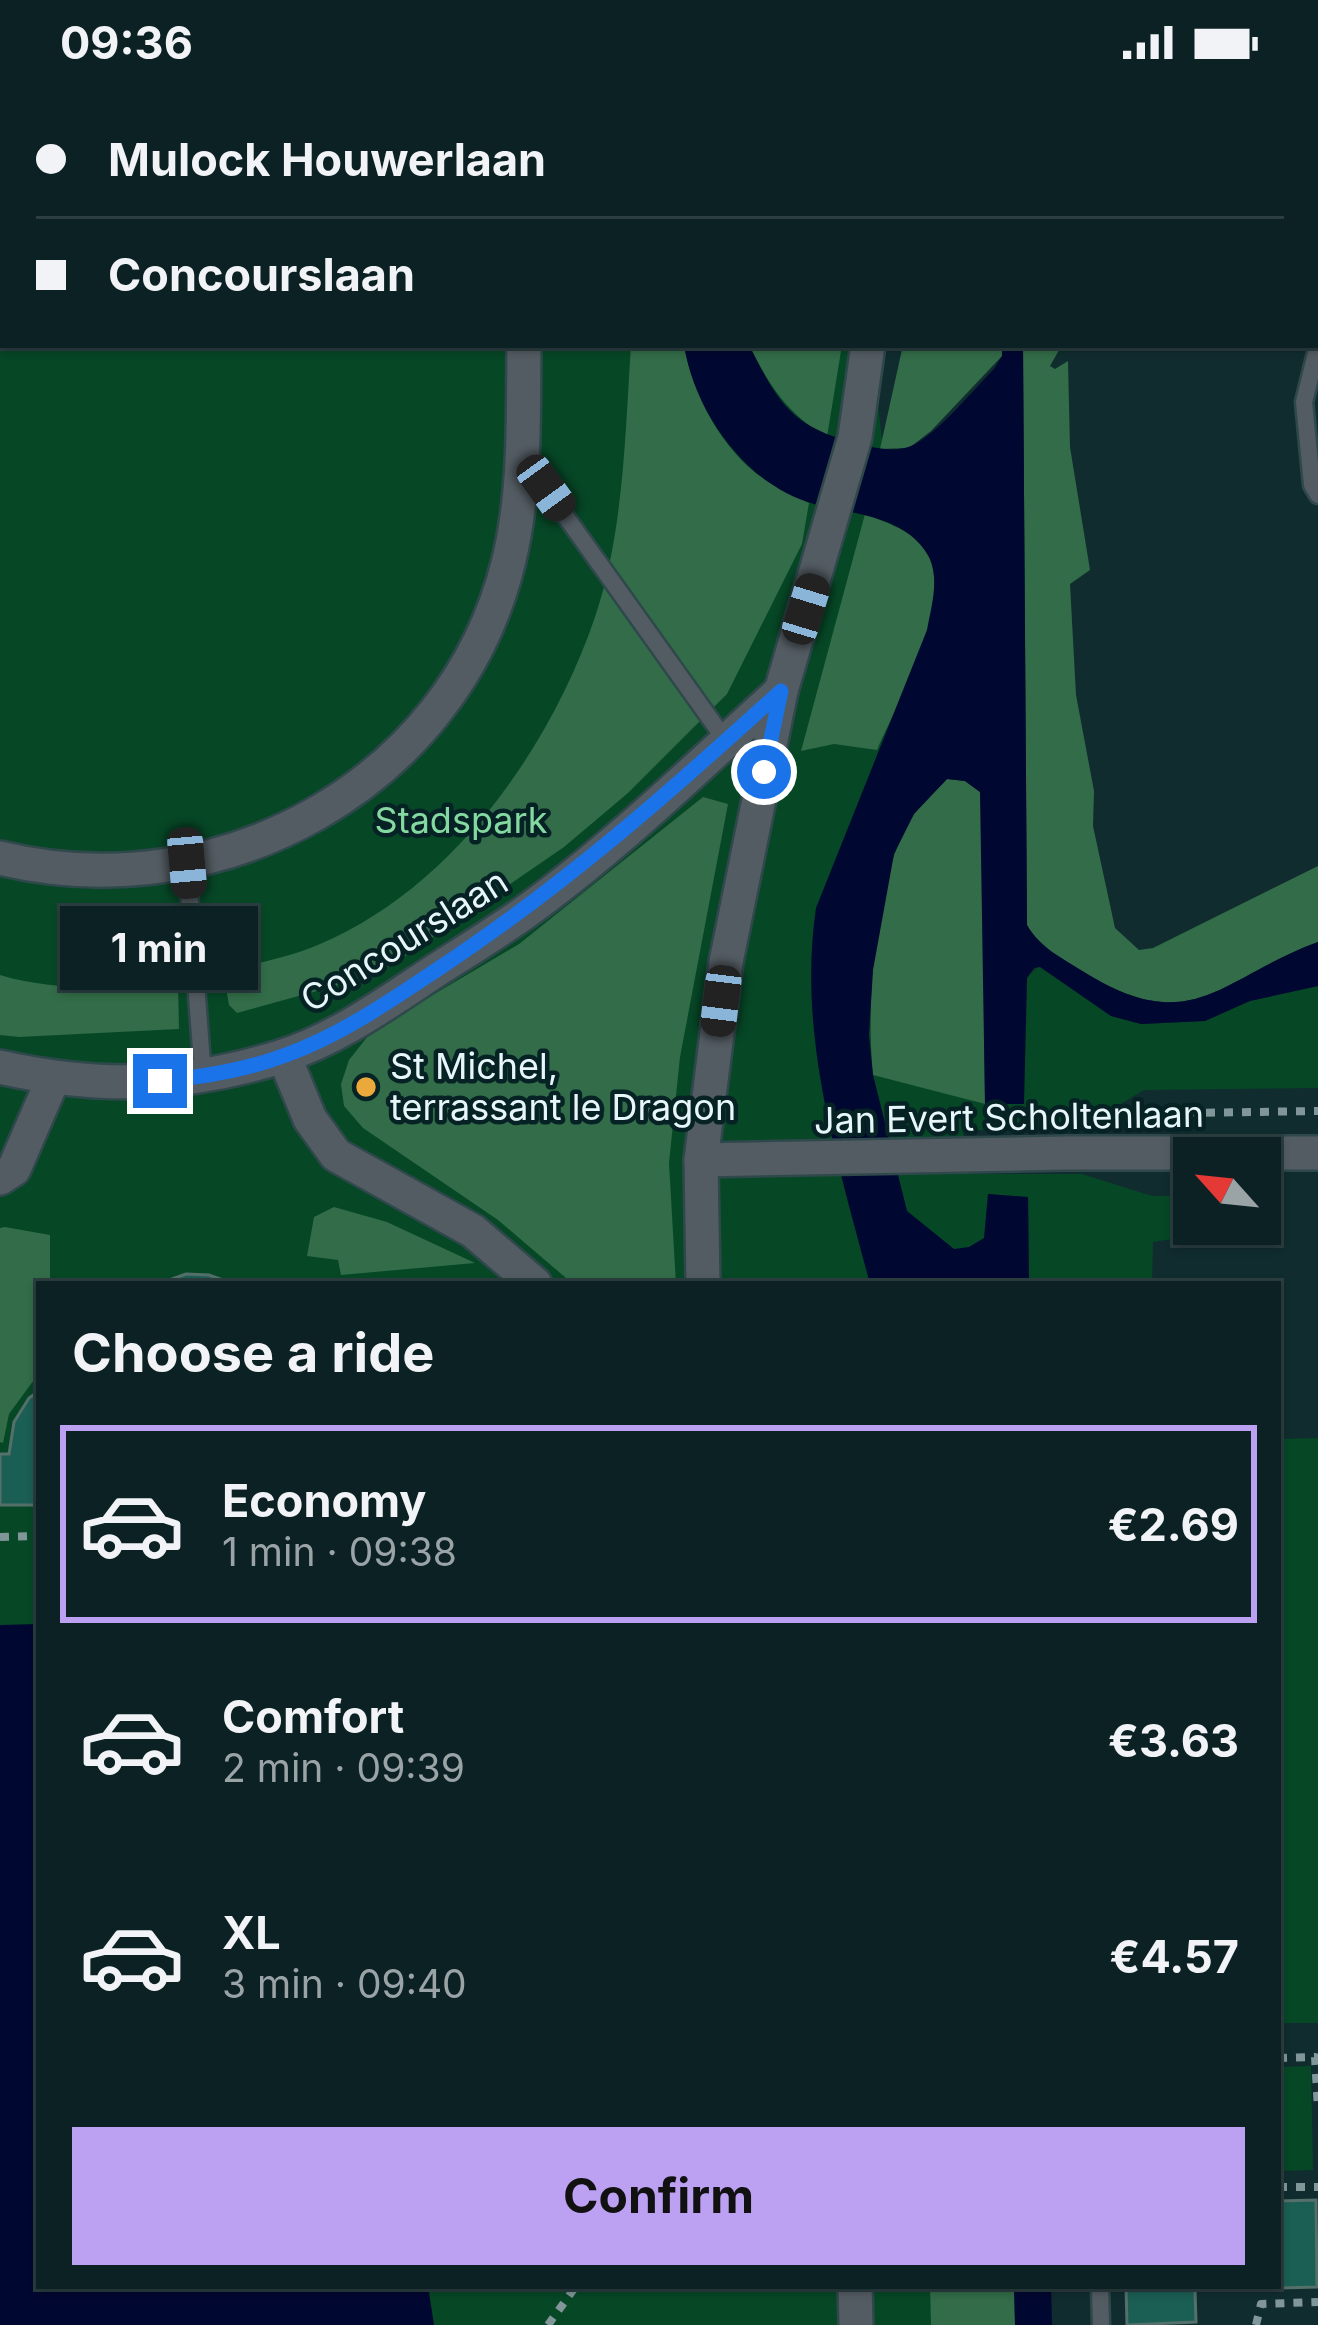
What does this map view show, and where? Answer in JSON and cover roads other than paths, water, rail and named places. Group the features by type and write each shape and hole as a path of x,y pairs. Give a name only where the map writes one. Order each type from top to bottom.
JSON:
{"street":[{"path":"0,858 80,872 187,863 264,841 307,820 384,765 459,675 492,612 517,521 524,348"},
{"path":"704,1281 700,1160 726,962 781,691 855,437 868,348"},
{"name":"Concourslaan","path":"0,1067 53,1079 118,1084 203,1077 284,1056 329,1037 526,911 638,821 781,691"},
{"path":"284,1056 310,1119 336,1155 473,1231 531,1281"},
{"path":"0,1178 14,1169 53,1079"},
{"name":"Jan Evert Scholtenlaan","path":"700,1160 1318,1153"},
{"path":"855,2289 856,2325"}],"lane":[{"path":"1317,348 1304,402 1312,485 1318,495"},
{"path":"522,455 726,740"},
{"path":"187,863 203,1077"},
{"path":"1100,2289 1102,2325"}],"water":[{"path":"685,348 751,348 770,385 805,423 840,439 894,449 911,446 943,422 994,369 1002,348 1023,348 1027,925 1045,946 1084,972 1121,992 1153,1001 1206,996 1318,942 1318,986 1250,1001 1205,1021 1141,1024 1111,1016 1040,967 1034,968 1027,978 1024,1104 985,1104 980,792 965,781 947,779 914,814 894,854 873,970 869,1035 873,1075 907,1211 954,1249 984,1238 988,1194 1028,1197 1029,1281 869,1281 834,1145 816,1051 812,956 816,908 927,630 934,593 932,565 919,543 893,525 814,504 767,481 728,443 699,396"},
{"path":"36,1624 36,2289 428,2289 434,2325 0,2325 0,1625"},
{"path":"1014,2289 1051,2289 1052,2325 1015,2325"}],"place":[{"name":"St Michel, terrassant le Dragon","path":"366,1087"}],"park label":[{"name":"Stadspark","path":"461,820"}]}
